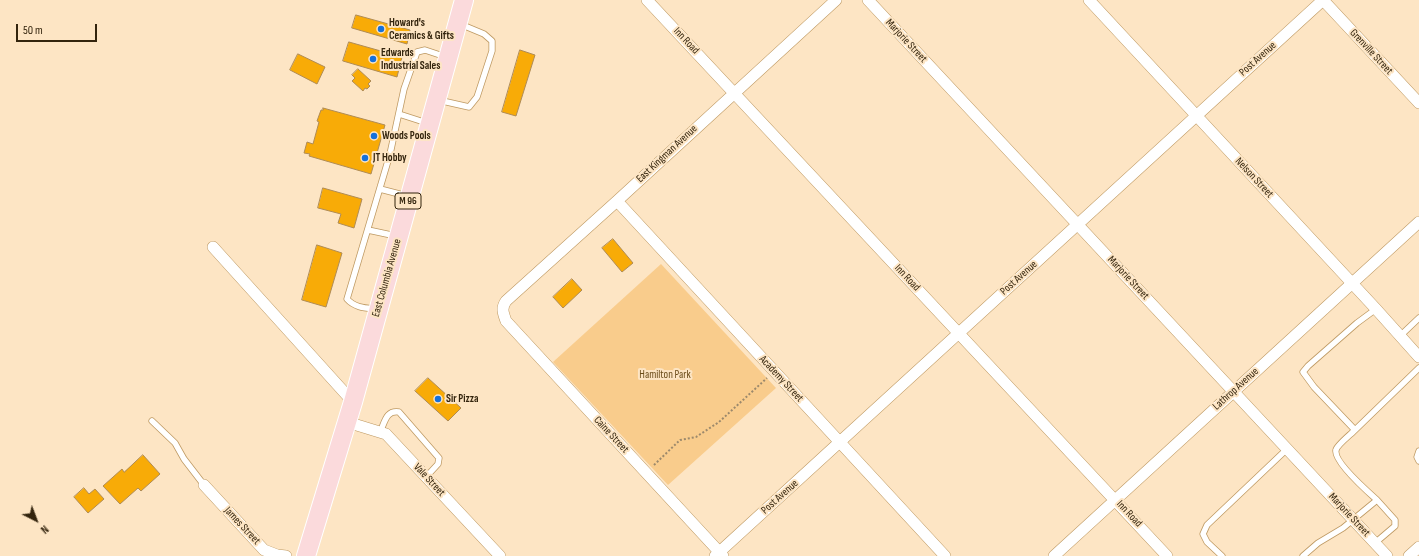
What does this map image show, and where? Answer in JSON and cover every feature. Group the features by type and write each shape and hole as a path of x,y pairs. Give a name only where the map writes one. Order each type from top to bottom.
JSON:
{"main road":[{"name":"East Columbia Avenue","path":"306,556 352,402 464,0"}],"street":[{"name":"Inn Road","path":"647,0 1167,556"},
{"name":"East Kingman Avenue","path":"502,311 506,301 836,0"},
{"name":"Marjorie Street","path":"868,0 1387,556"},
{"name":"Nelson Street","path":"1089,0 1419,357"},
{"name":"Post Avenue","path":"719,555 839,442 1323,0"},
{"name":"Grenville Street","path":"1323,0 1419,103"},
{"name":"Academy Street","path":"617,201 945,556"},
{"name":"Lathrop Avenue","path":"1054,556 1419,222"},
{"path":"213,247 352,402"},
{"name":"Caine Street","path":"502,311 506,321 647,474 719,555"},
{"name":"Vale Street","path":"346,422 386,434 500,556"},
{"name":"James Street","path":"204,485 264,550 277,555 286,556"},
{"path":"1409,556 1419,547"}],"lane":[{"path":"436,99 463,106 470,106 477,97 492,51 492,41 484,34 457,24"},
{"path":"378,309 357,307 347,300 390,154 404,89 417,52 425,50 448,58"},
{"path":"399,114 430,124"},
{"path":"380,189 409,197"},
{"path":"368,230 398,236"},
{"path":"1355,430 1314,387 1303,372 1357,323 1376,309"},
{"path":"1400,336 1419,318"},
{"path":"1376,543 1395,526 1395,520 1340,463 1335,454 1336,448 1419,368"},
{"path":"380,432 389,413 393,411 399,412 439,458 438,464 426,477"},
{"path":"152,421 174,443 204,485"},
{"path":"1222,556 1208,542 1203,534 1207,525 1287,449"},
{"path":"1419,451 1417,457 1419,461"},
{"path":"1303,556 1318,543 1343,528 1377,500"}],"path":[{"path":"647,474 656,462 680,440 696,437 719,422 775,372"}],"green space":[{"name":"Hamilton Park","path":"661,264 776,388 668,485 553,362"}],"building":[{"name":"Howard's Ceramics & Gifts","path":"356,15 410,30 407,44 352,28"},
{"name":"Edwards Industrial Sales","path":"349,42 402,57 397,77 343,61"},
{"path":"520,50 535,55 516,116 502,112"},
{"path":"298,54 325,67 317,84 290,70"},
{"path":"358,69 371,81 368,84 370,86 367,89 365,88 363,91 352,81 355,78 352,75"},
{"path":"323,108 385,125 371,174 309,156 310,154 304,153 307,142 313,144 319,122 317,121"},
{"path":"323,188 362,199 354,228 338,223 341,214 318,208"},
{"path":"613,239 633,263 622,272 602,248"},
{"path":"317,245 342,253 326,307 302,300"},
{"path":"572,279 582,290 563,308 553,297"},
{"name":"Sir Pizza","path":"428,378 461,408 448,421 415,391"},
{"path":"143,455 160,474 141,491 138,488 120,504 103,486 122,469 124,472"},
{"path":"84,488 89,494 95,489 104,499 88,513 74,497"}],"place":[{"name":"Howard's Ceramics & Gifts","path":"381,29"},
{"name":"Edwards Industrial Sales","path":"373,59"},
{"name":"Woods Pools","path":"374,136"},
{"name":"JT Hobby","path":"365,158"},
{"name":"Sir Pizza","path":"438,399"}]}
